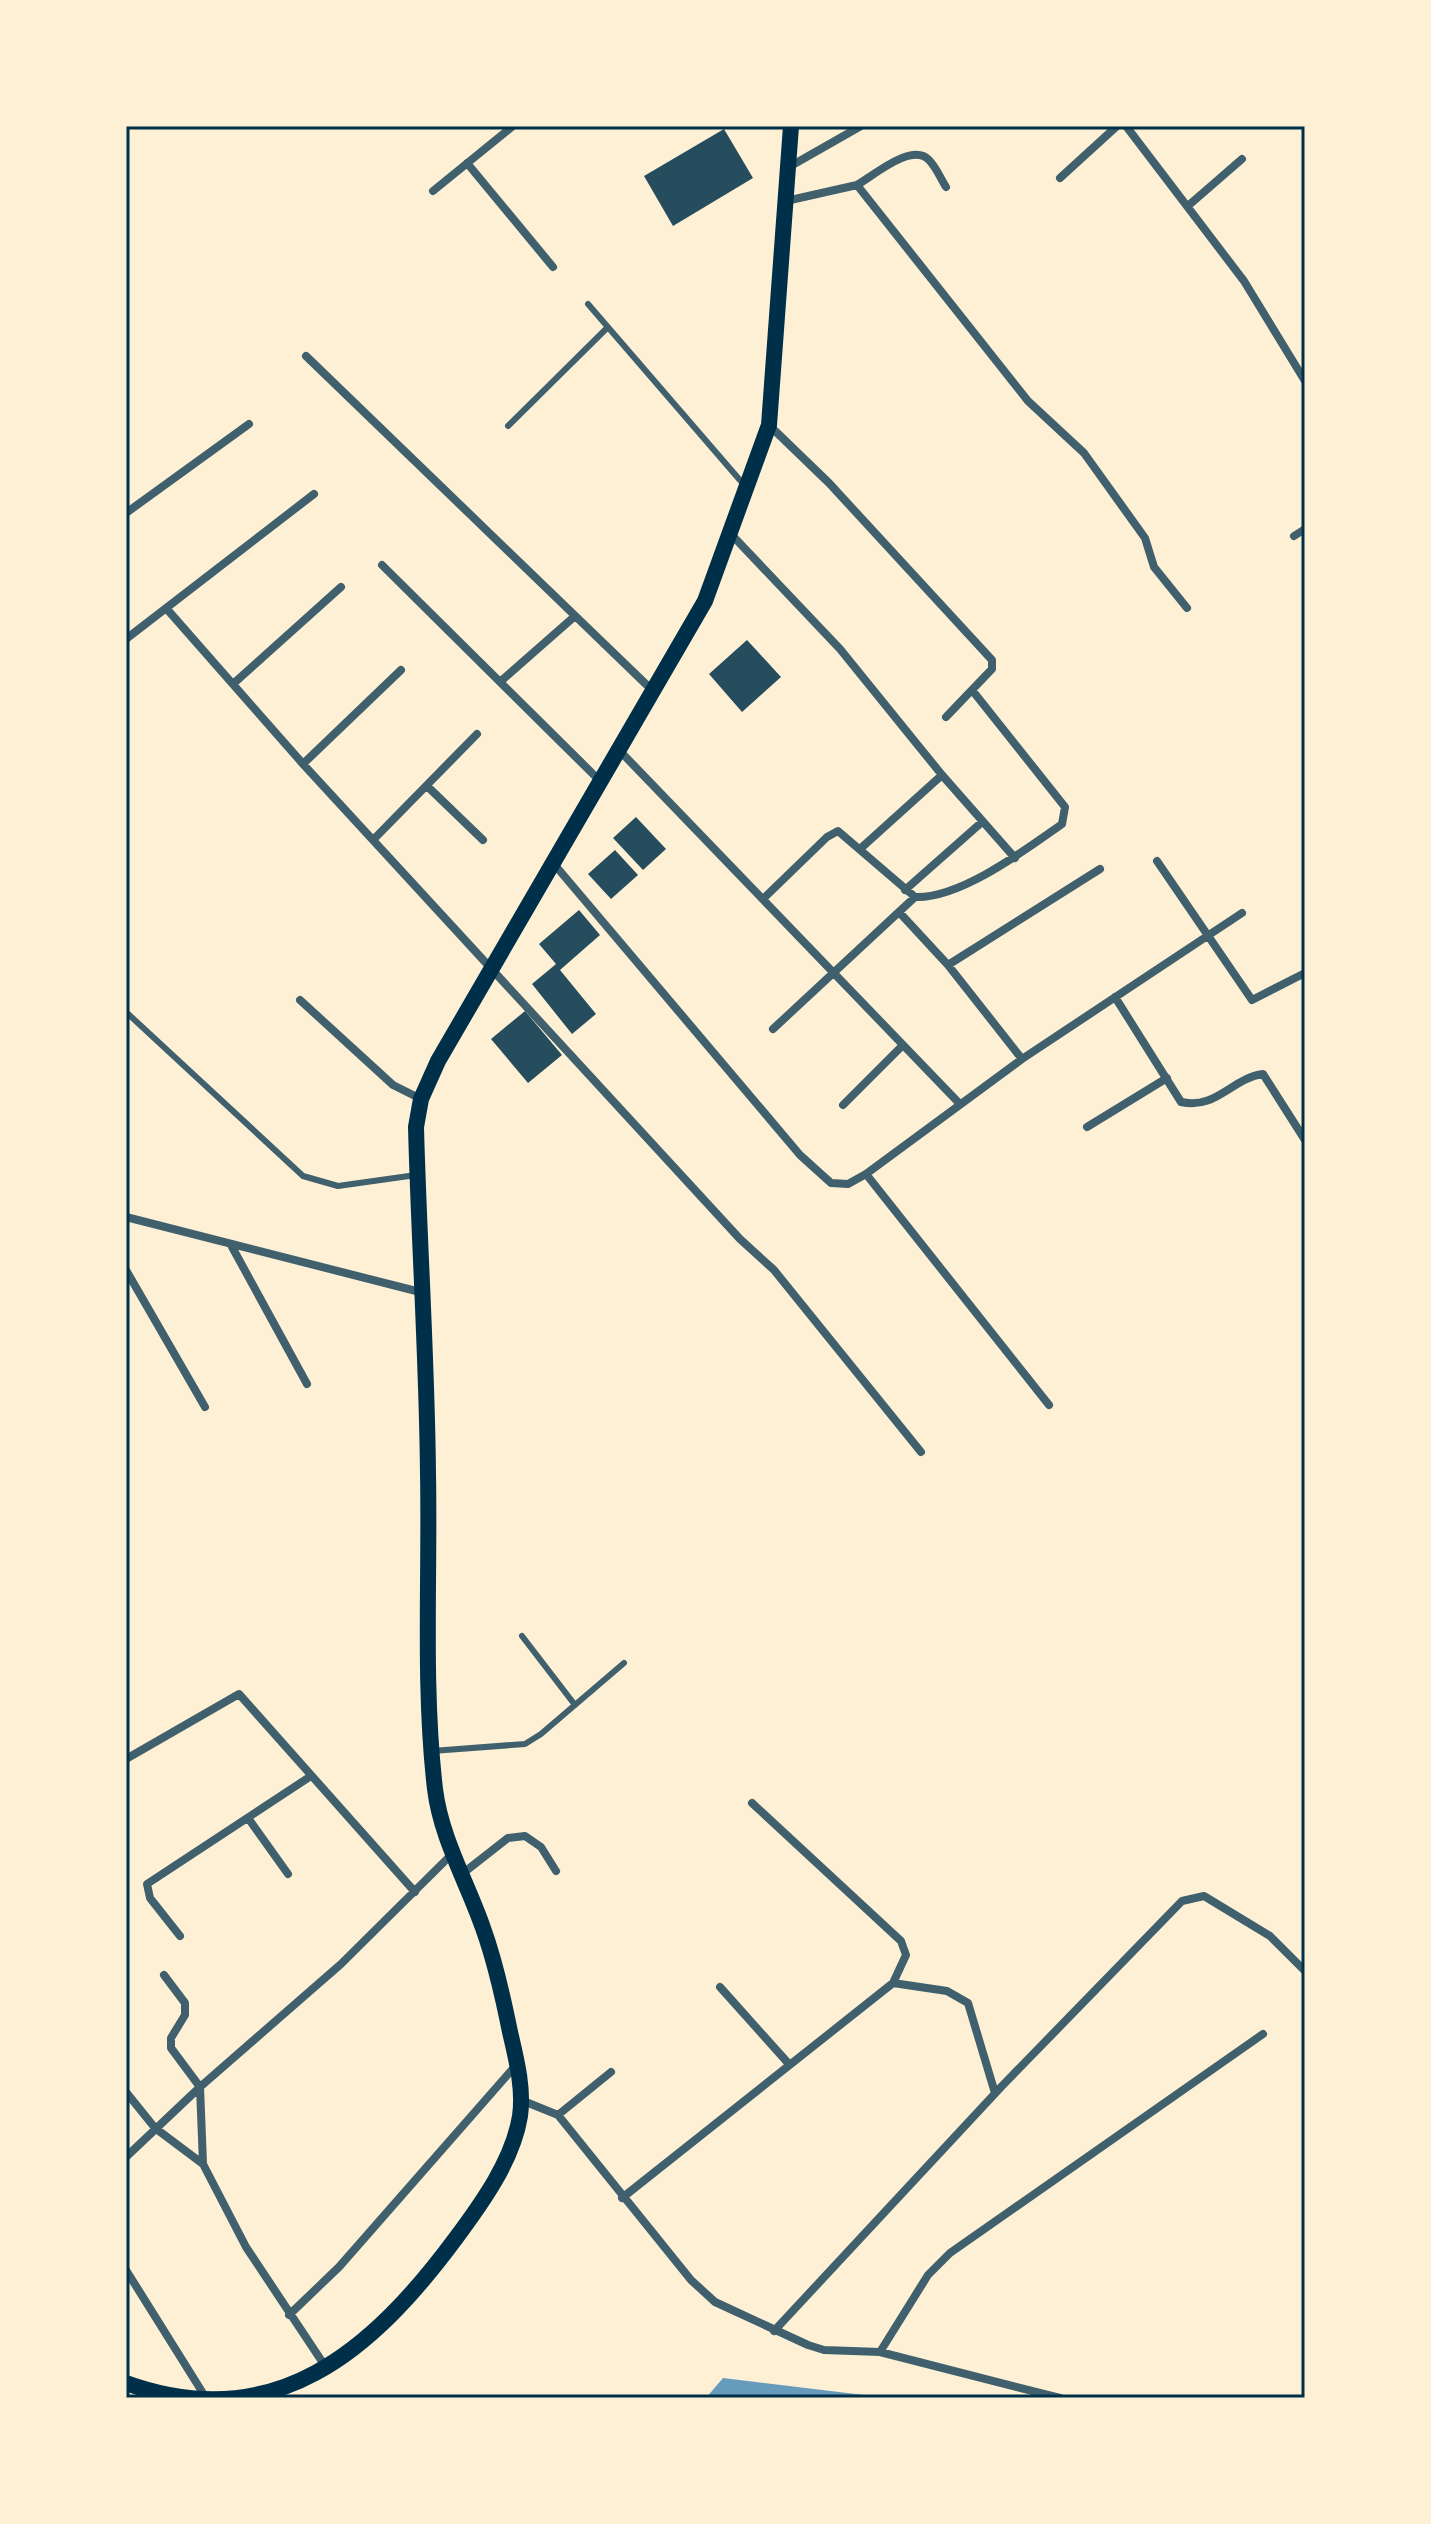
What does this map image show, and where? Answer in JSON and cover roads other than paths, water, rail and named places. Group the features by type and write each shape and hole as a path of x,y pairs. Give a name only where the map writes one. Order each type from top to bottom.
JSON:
{"main road":[{"path":"126,2383 159,2392 206,2398 278,2393 327,2369 397,2311 464,2227 507,2156 520,2115 518,2063 484,1930 453,1852 437,1800 432,1751 424,1293 416,1127 421,1099 438,1061 705,601 769,425 791,126"}],"street":[{"path":"433,191 513,126"},
{"path":"788,168 861,126"},
{"path":"1060,178 1117,126"},
{"path":"1126,126 1244,281 1304,378"},
{"path":"786,201 857,185 917,153 928,158 946,187"},
{"path":"1189,205 1242,159"},
{"path":"467,163 553,267"},
{"path":"857,185 1028,401 1084,453 1145,538 1154,567 1187,608"},
{"path":"306,356 653,691"},
{"path":"126,513 249,424"},
{"path":"769,425 829,483 988,653 992,669 946,717"},
{"path":"126,639 314,494"},
{"path":"1294,536 1305,529"},
{"path":"730,532 840,649 942,775 1015,858"},
{"path":"382,565 599,780"},
{"path":"233,684 341,587"},
{"path":"166,608 303,764 740,1239 774,1270 921,1452"},
{"path":"501,681 575,616"},
{"path":"303,764 401,670"},
{"path":"763,899 827,837 838,831 905,890 915,897 930,898 1015,858 1062,824 1065,807 972,690"},
{"path":"373,840 477,734"},
{"path":"618,749 958,1102"},
{"path":"860,849 942,775"},
{"path":"427,786 483,840"},
{"path":"905,890 982,822"},
{"path":"1157,861 1252,1000 1305,973"},
{"path":"553,863 820,1177 831,1183 848,1184 866,1174 958,1102 1242,913"},
{"path":"948,965 1100,869"},
{"path":"773,1029 915,897"},
{"path":"899,912 948,965 1022,1059"},
{"path":"1115,997 1181,1102 1196,1105 1215,1099 1251,1075 1263,1074 1305,1140"},
{"path":"300,1000 399,1090 421,1099"},
{"path":"843,1105 903,1045"},
{"path":"1087,1127 1167,1078"},
{"path":"866,1174 1049,1405"},
{"path":"126,1217 424,1293"},
{"path":"231,1245 307,1384"},
{"path":"126,1270 205,1407"},
{"path":"126,1759 239,1694 415,1892"},
{"path":"180,1936 150,1898 147,1884 168,1867 311,1776"},
{"path":"622,2198 788,2063 893,1983 906,1955 901,1941 752,1803"},
{"path":"248,1818 288,1874"},
{"path":"462,1874 508,1838 525,1836 541,1847 556,1871"},
{"path":"126,2157 200,2087 341,1964 453,1852"},
{"path":"774,2331 995,2093 1182,1901 1204,1896 1270,1936 1305,1971"},
{"path":"164,1975 185,2003 185,2015 171,2038 171,2048 200,2087 203,2164 246,2247 327,2369"},
{"path":"893,1983 947,1991 968,2003 995,2093"},
{"path":"720,1987 788,2063"},
{"path":"880,2352 928,2275 950,2253 1263,2034"},
{"path":"289,2315 339,2267 518,2063"},
{"path":"558,2115 611,2072"},
{"path":"126,2092 155,2128 203,2164"},
{"path":"520,2099 558,2115 622,2198 691,2280 715,2302 774,2331 824,2350 880,2352 1060,2398"},
{"path":"126,2270 206,2398"}],"lane":[{"path":"588,304 746,487"},
{"path":"508,426 608,327"},
{"path":"126,1012 303,1176 338,1186 417,1175"},
{"path":"522,1636 575,1705"},
{"path":"432,1751 525,1744 624,1663"}],"water":[{"path":"723,2378 889,2398 706,2398"}]}
